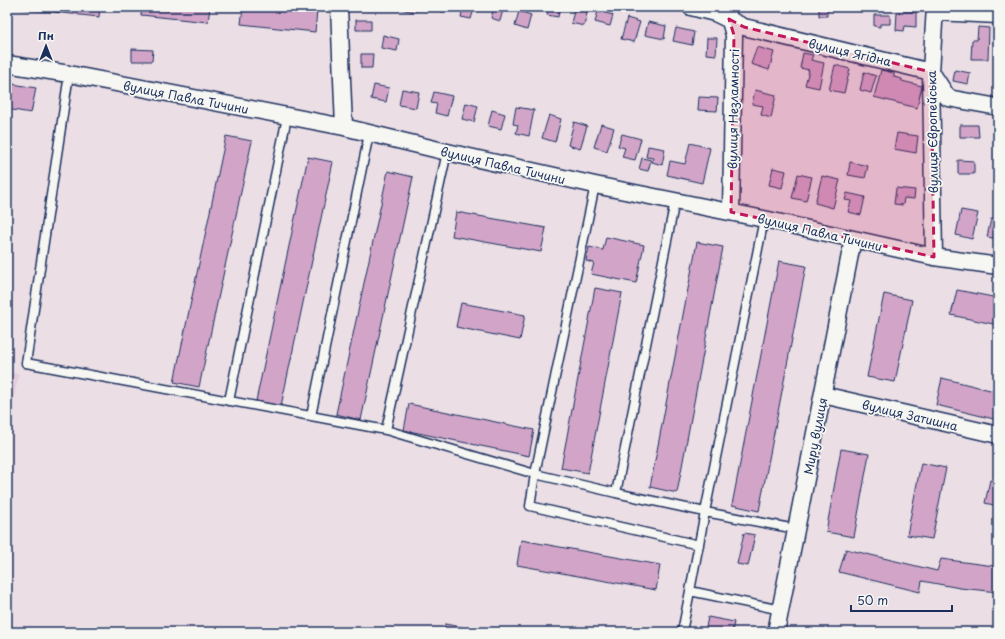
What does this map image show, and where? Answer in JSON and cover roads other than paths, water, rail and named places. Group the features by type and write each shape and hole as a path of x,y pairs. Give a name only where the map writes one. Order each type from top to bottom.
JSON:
{"street":[{"path":"339,7 344,127"},
{"name":"вулиця Ягідна","path":"691,7 715,13 728,13 744,27 931,72"},
{"path":"935,9 998,14"},
{"name":"вулиця Європейська","path":"934,257 931,72 935,9"},
{"name":"вулиця Незламності","path":"728,13 734,35 731,212"},
{"name":"вулиця Павла Тичини","path":"7,64 70,74 344,127 595,185 764,219 934,257 998,266"},
{"path":"931,72 948,98 998,107"},
{"name":"Миру вулиця","path":"776,632 853,239"},
{"name":"вулиця Затишна","path":"823,395 998,434"}],"lane":[{"path":"70,74 26,363 386,430 535,474 706,512 796,529"},
{"path":"229,401 287,117"},
{"path":"311,416 369,134"},
{"path":"386,430 447,152"},
{"path":"595,185 535,474 530,506 699,545"},
{"path":"616,493 675,201"},
{"path":"682,632 764,219"},
{"path":"690,591 781,610"}]}
